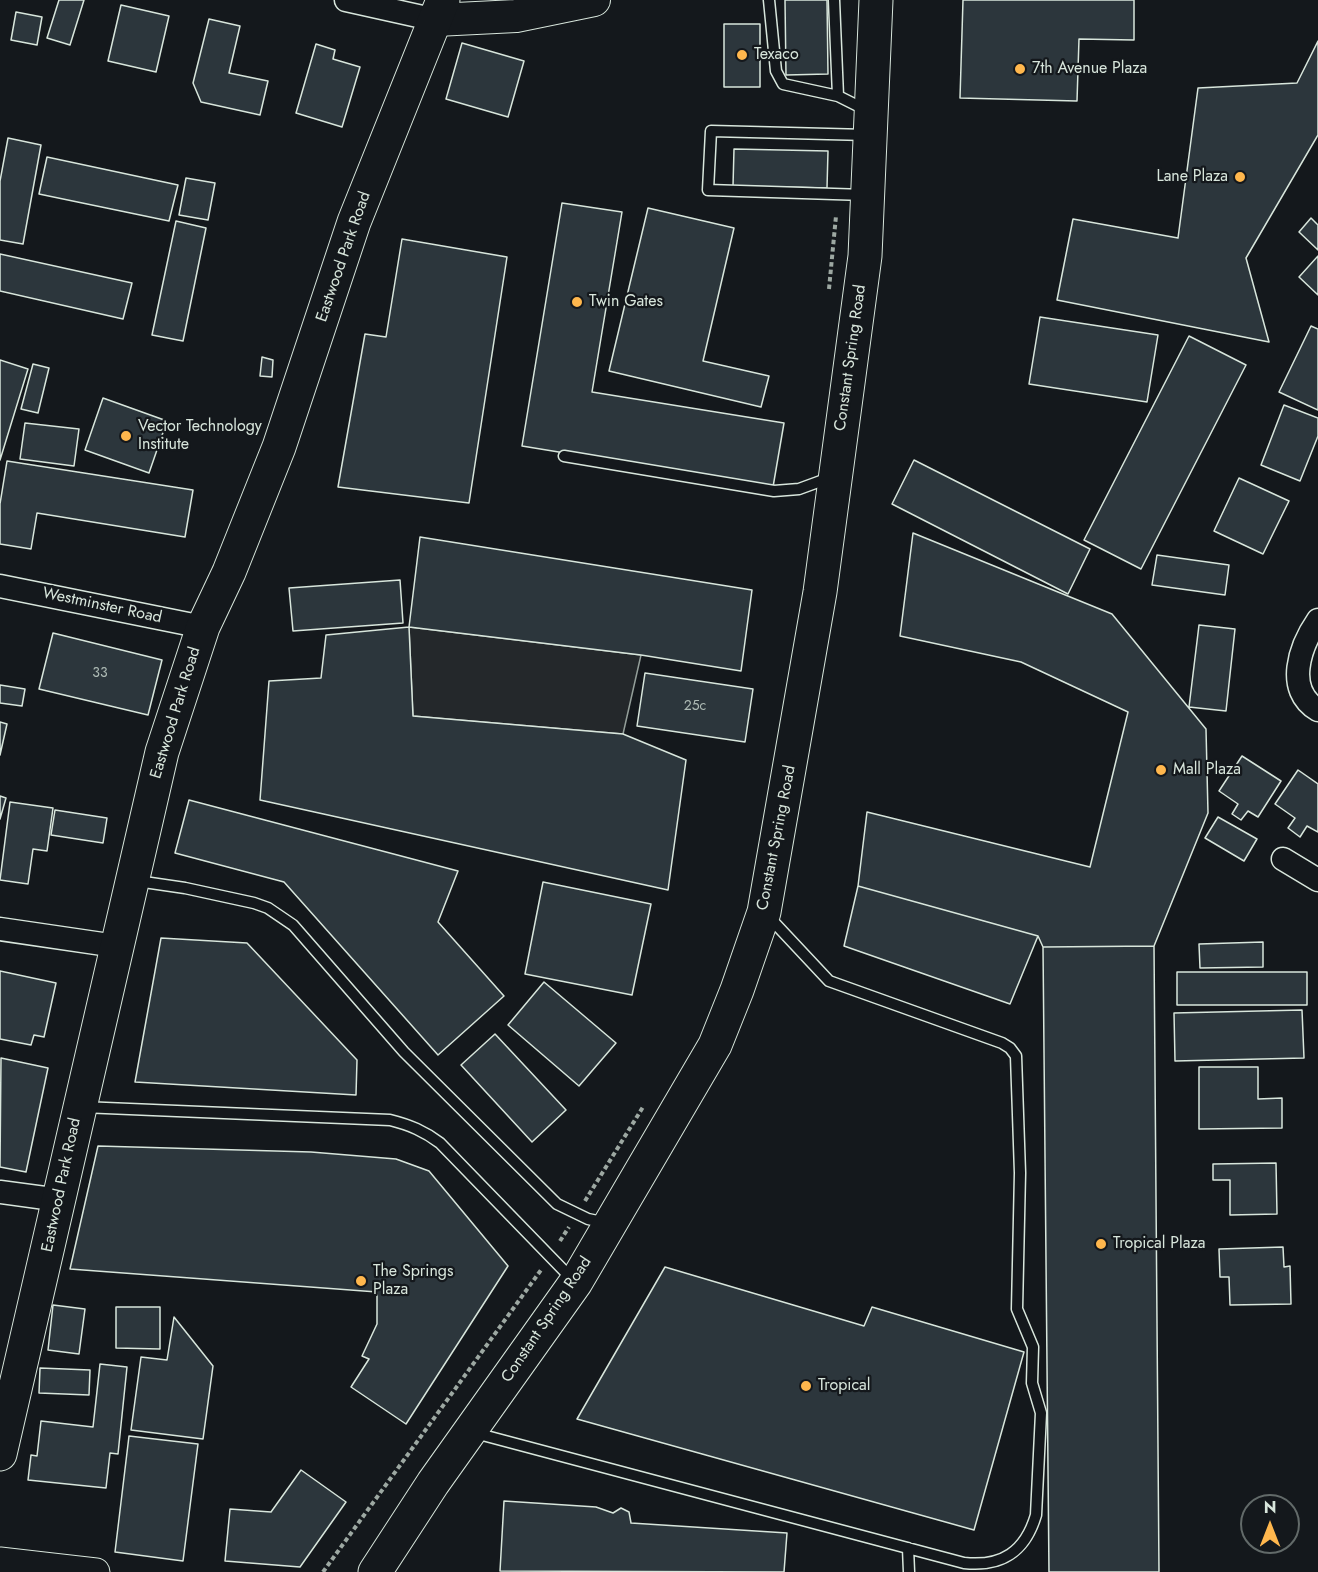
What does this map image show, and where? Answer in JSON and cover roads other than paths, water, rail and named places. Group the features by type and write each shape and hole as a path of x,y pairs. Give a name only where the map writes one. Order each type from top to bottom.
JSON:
{"main road":[{"path":"439,10 516,16 594,0"},
{"name":"Constant Spring Road","path":"375,1572 433,1483 576,1282 715,1045 764,912 820,591 865,256 876,0"},
{"name":"Eastwood Park Road","path":"0,1454 162,752 203,627 229,572 279,447 354,222 439,10"}],"street":[{"path":"346,0 439,10"},
{"name":"Westminster Road","path":"0,586 203,627"},
{"path":"1318,620 1303,646 1297,666 1300,687 1308,704 1318,710"},
{"path":"1283,859 1318,879"},
{"path":"0,929 116,946"},
{"path":"0,1192 60,1200"},
{"path":"0,1561 96,1572"}],"lane":[{"path":"769,0 776,71 783,84 838,96 870,123"},
{"path":"834,0 838,96"},
{"path":"868,195 708,190 711,131 870,123"},
{"path":"564,456 774,491 799,489 835,476"},
{"path":"132,880 185,888 254,903 282,916 293,925 404,1052 557,1204 588,1220 610,1223"},
{"path":"470,1431 908,1548 963,1568 992,1563 1016,1550 1032,1529 1036,1515 1041,1413 1032,1383 1033,1347 1017,1309 1020,1173 1017,1061 1014,1052 1002,1043 829,981 764,912"},
{"path":"79,1107 390,1120 408,1124 440,1143 576,1282"},
{"path":"908,1548 909,1572"}],"place":[{"name":"Texaco","path":"742,55"},
{"name":"7th Avenue Plaza","path":"1020,69"},
{"name":"Lane Plaza","path":"1240,177"},
{"name":"Twin Gates","path":"577,302"},
{"name":"Vector Technology Institute","path":"126,436"},
{"name":"Mall Plaza","path":"1161,770"},
{"name":"Tropical Plaza","path":"1101,1244"},
{"name":"The Springs Plaza","path":"361,1281"},
{"name":"Tropical","path":"806,1386"}]}
